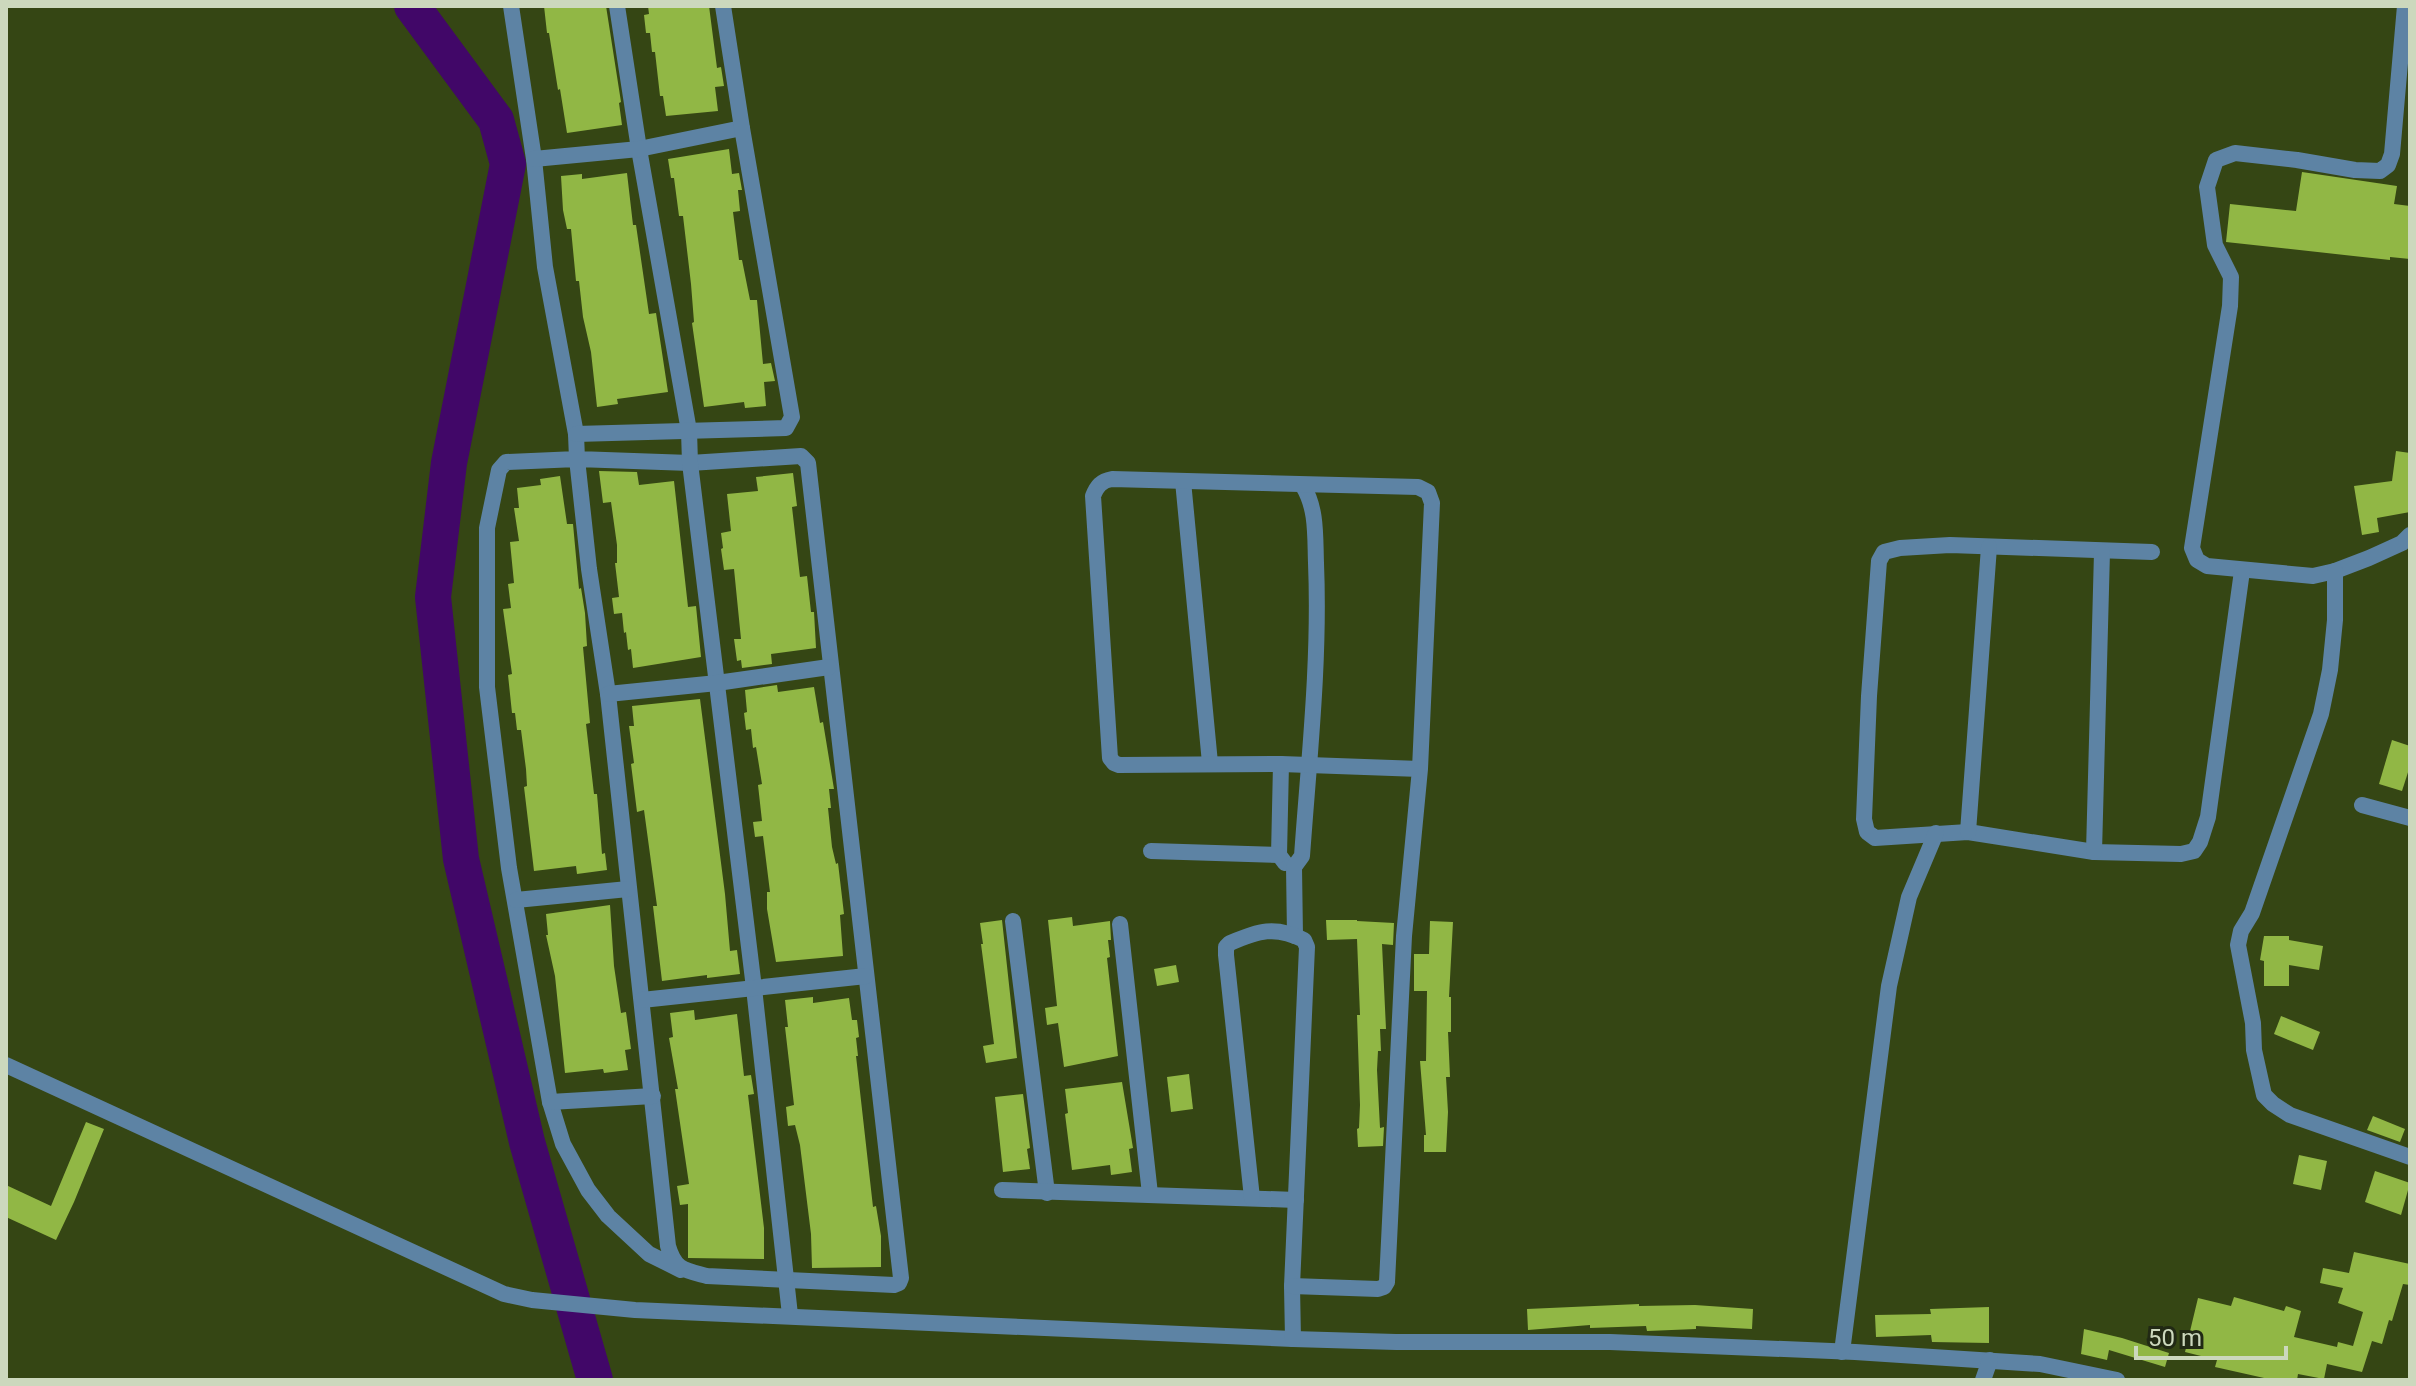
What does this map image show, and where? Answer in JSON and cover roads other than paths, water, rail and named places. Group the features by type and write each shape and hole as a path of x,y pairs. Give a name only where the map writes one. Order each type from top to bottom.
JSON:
{"street":[{"path":"511,6 534,159 545,267 576,434 589,569 608,694 668,1246 671,1257 681,1270"},
{"path":"617,6 689,431 690,463 790,1315"},
{"path":"576,434 786,428 792,417 723,6"},
{"path":"2405,6 2392,154 2388,165 2380,171 2355,170 2235,153 2216,160 2207,187 2215,245 2231,277 2230,306 2192,548 2197,560 2207,566 2313,576 2335,571 2402,543 2410,535"},
{"path":"534,159 639,149 742,128"},
{"path":"801,456 808,463 901,1278 894,1285 707,1276 681,1270 649,1254 608,1216 588,1190 563,1144 550,1102 499,795 487,687 487,528 502,464 577,459 690,463 801,456"},
{"path":"1292,1286 1378,1289 1387,1282 1404,936 1420,769 1432,503 1428,492 1418,487 1112,479 1097,486 1093,496 1110,758 1114,763 1420,769"},
{"path":"1183,481 1210,763"},
{"path":"1295,936 1294,867 1302,856 1310,765 1317,596 1313,505 1303,486"},
{"path":"2152,552 1950,545 1884,552 1879,561 1869,696 1864,819 1867,832 1875,838 1968,832 2094,852 2181,854 2194,851 2208,817 2242,571"},
{"path":"1968,832 1989,547"},
{"path":"2094,852 2102,552"},
{"path":"2335,571 2335,620 2330,670 2321,714 2238,945 2248,987 2254,1050 2264,1095 2290,1115 2410,1157"},
{"path":"608,694 829,667"},
{"path":"1281,764 1279,855 1285,863 1294,867"},
{"path":"2362,805 2410,818"},
{"path":"1842,1352 1889,986 1909,897 1936,833"},
{"path":"1151,851 1279,855"},
{"path":"516,900 628,889"},
{"path":"1013,921 1047,1193"},
{"path":"1120,924 1150,1194"},
{"path":"1252,1198 1226,947 1264,930 1304,940 1307,960 1292,1286 1293,1339"},
{"path":"642,1000 866,976"},
{"path":"6,1065 504,1294 532,1300 635,1310 1293,1339 1610,1342 1842,1352 2040,1364 2117,1380"},
{"path":"550,1102 653,1096"},
{"path":"1002,1190 1296,1200"},
{"path":"1983,1380 1990,1360"}],"waterway":[{"path":"412,6 496,120 508,164 449,463 433,597 461,859 527,1142 595,1380"}]}
